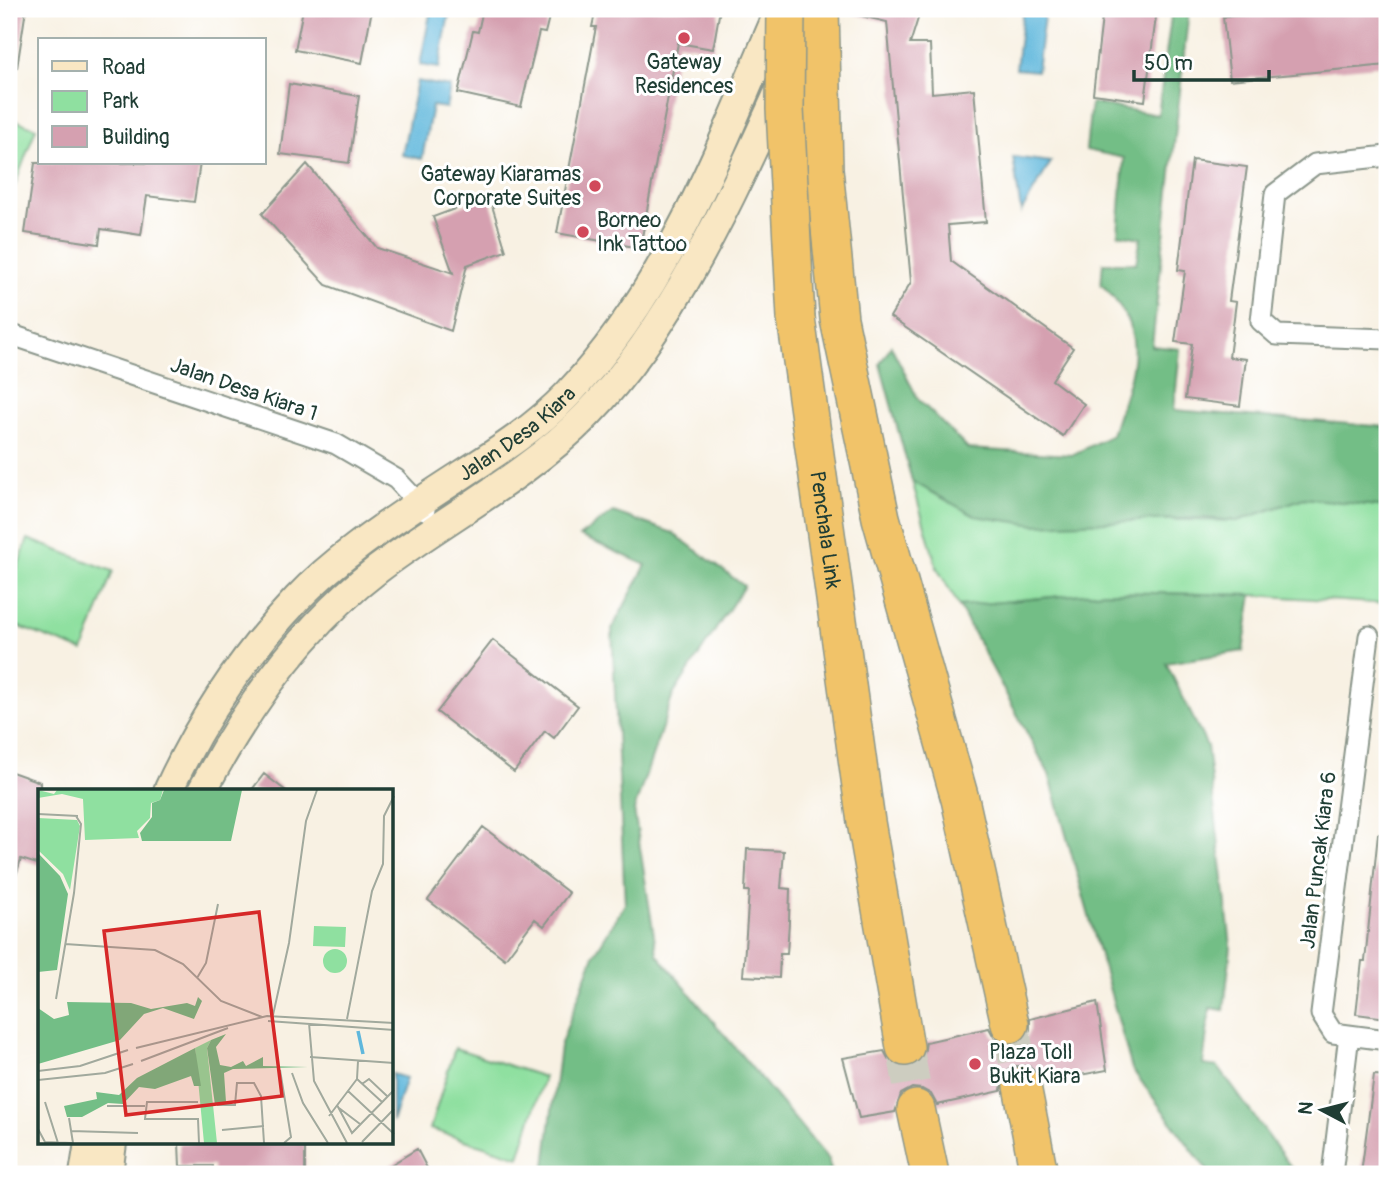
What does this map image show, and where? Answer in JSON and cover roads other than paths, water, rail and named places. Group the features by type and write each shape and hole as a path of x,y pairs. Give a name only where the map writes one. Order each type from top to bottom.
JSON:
{"highway":[{"name":"Penchala Link","path":"786,9 785,109 796,318 866,822 905,1047"},
{"path":"819,9 822,127 839,319 881,517 960,799 1010,1024"},
{"path":"822,127 830,9"},
{"path":"1023,1086 1039,1174"},
{"path":"916,1109 930,1174"}],"main road":[{"name":"Jalan Desa Kiara","path":"169,789 183,758 228,683 298,598 357,547 529,427 565,397 607,349 652,286 682,229 780,9"},
{"name":"Jalan Desa Kiara","path":"203,789 236,727 319,622 378,570 512,478 564,435 629,368 687,276 760,134 819,9"},
{"path":"84,1174 89,1144"},
{"path":"108,1174 112,1144"}],"street":[{"path":"1387,156 1315,164 1275,194 1261,321 1277,335 1387,340"},
{"name":"Jalan Desa Kiara 1","path":"9,334 336,444 397,479 440,528"},
{"name":"Jalan Puncak Kiara 6","path":"1369,636 1321,1014 1333,1033 1387,1040"},
{"path":"1332,1174 1349,1035"}],"water":[{"path":"431,9 450,9 439,68 420,65"},
{"path":"1023,9 1045,9 1037,71 1016,69"},
{"path":"417,81 450,87 446,108 432,106 422,159 402,155"},
{"path":"1013,157 1051,162 1021,212"},
{"path":"394,1075 406,1078 394,1116"}],"tunnel":[{"path":"1010,1024 1022,1086"},
{"path":"905,1047 916,1109"}],"place":[{"name":"Gateway Residences","path":"684,38"},
{"name":"Gateway Kiaramas Corporate Suites","path":"595,186"},
{"name":"Borneo Ink Tattoo","path":"583,232"},
{"name":"Plaza Toll Bukit Kiara","path":"975,1064"}]}
